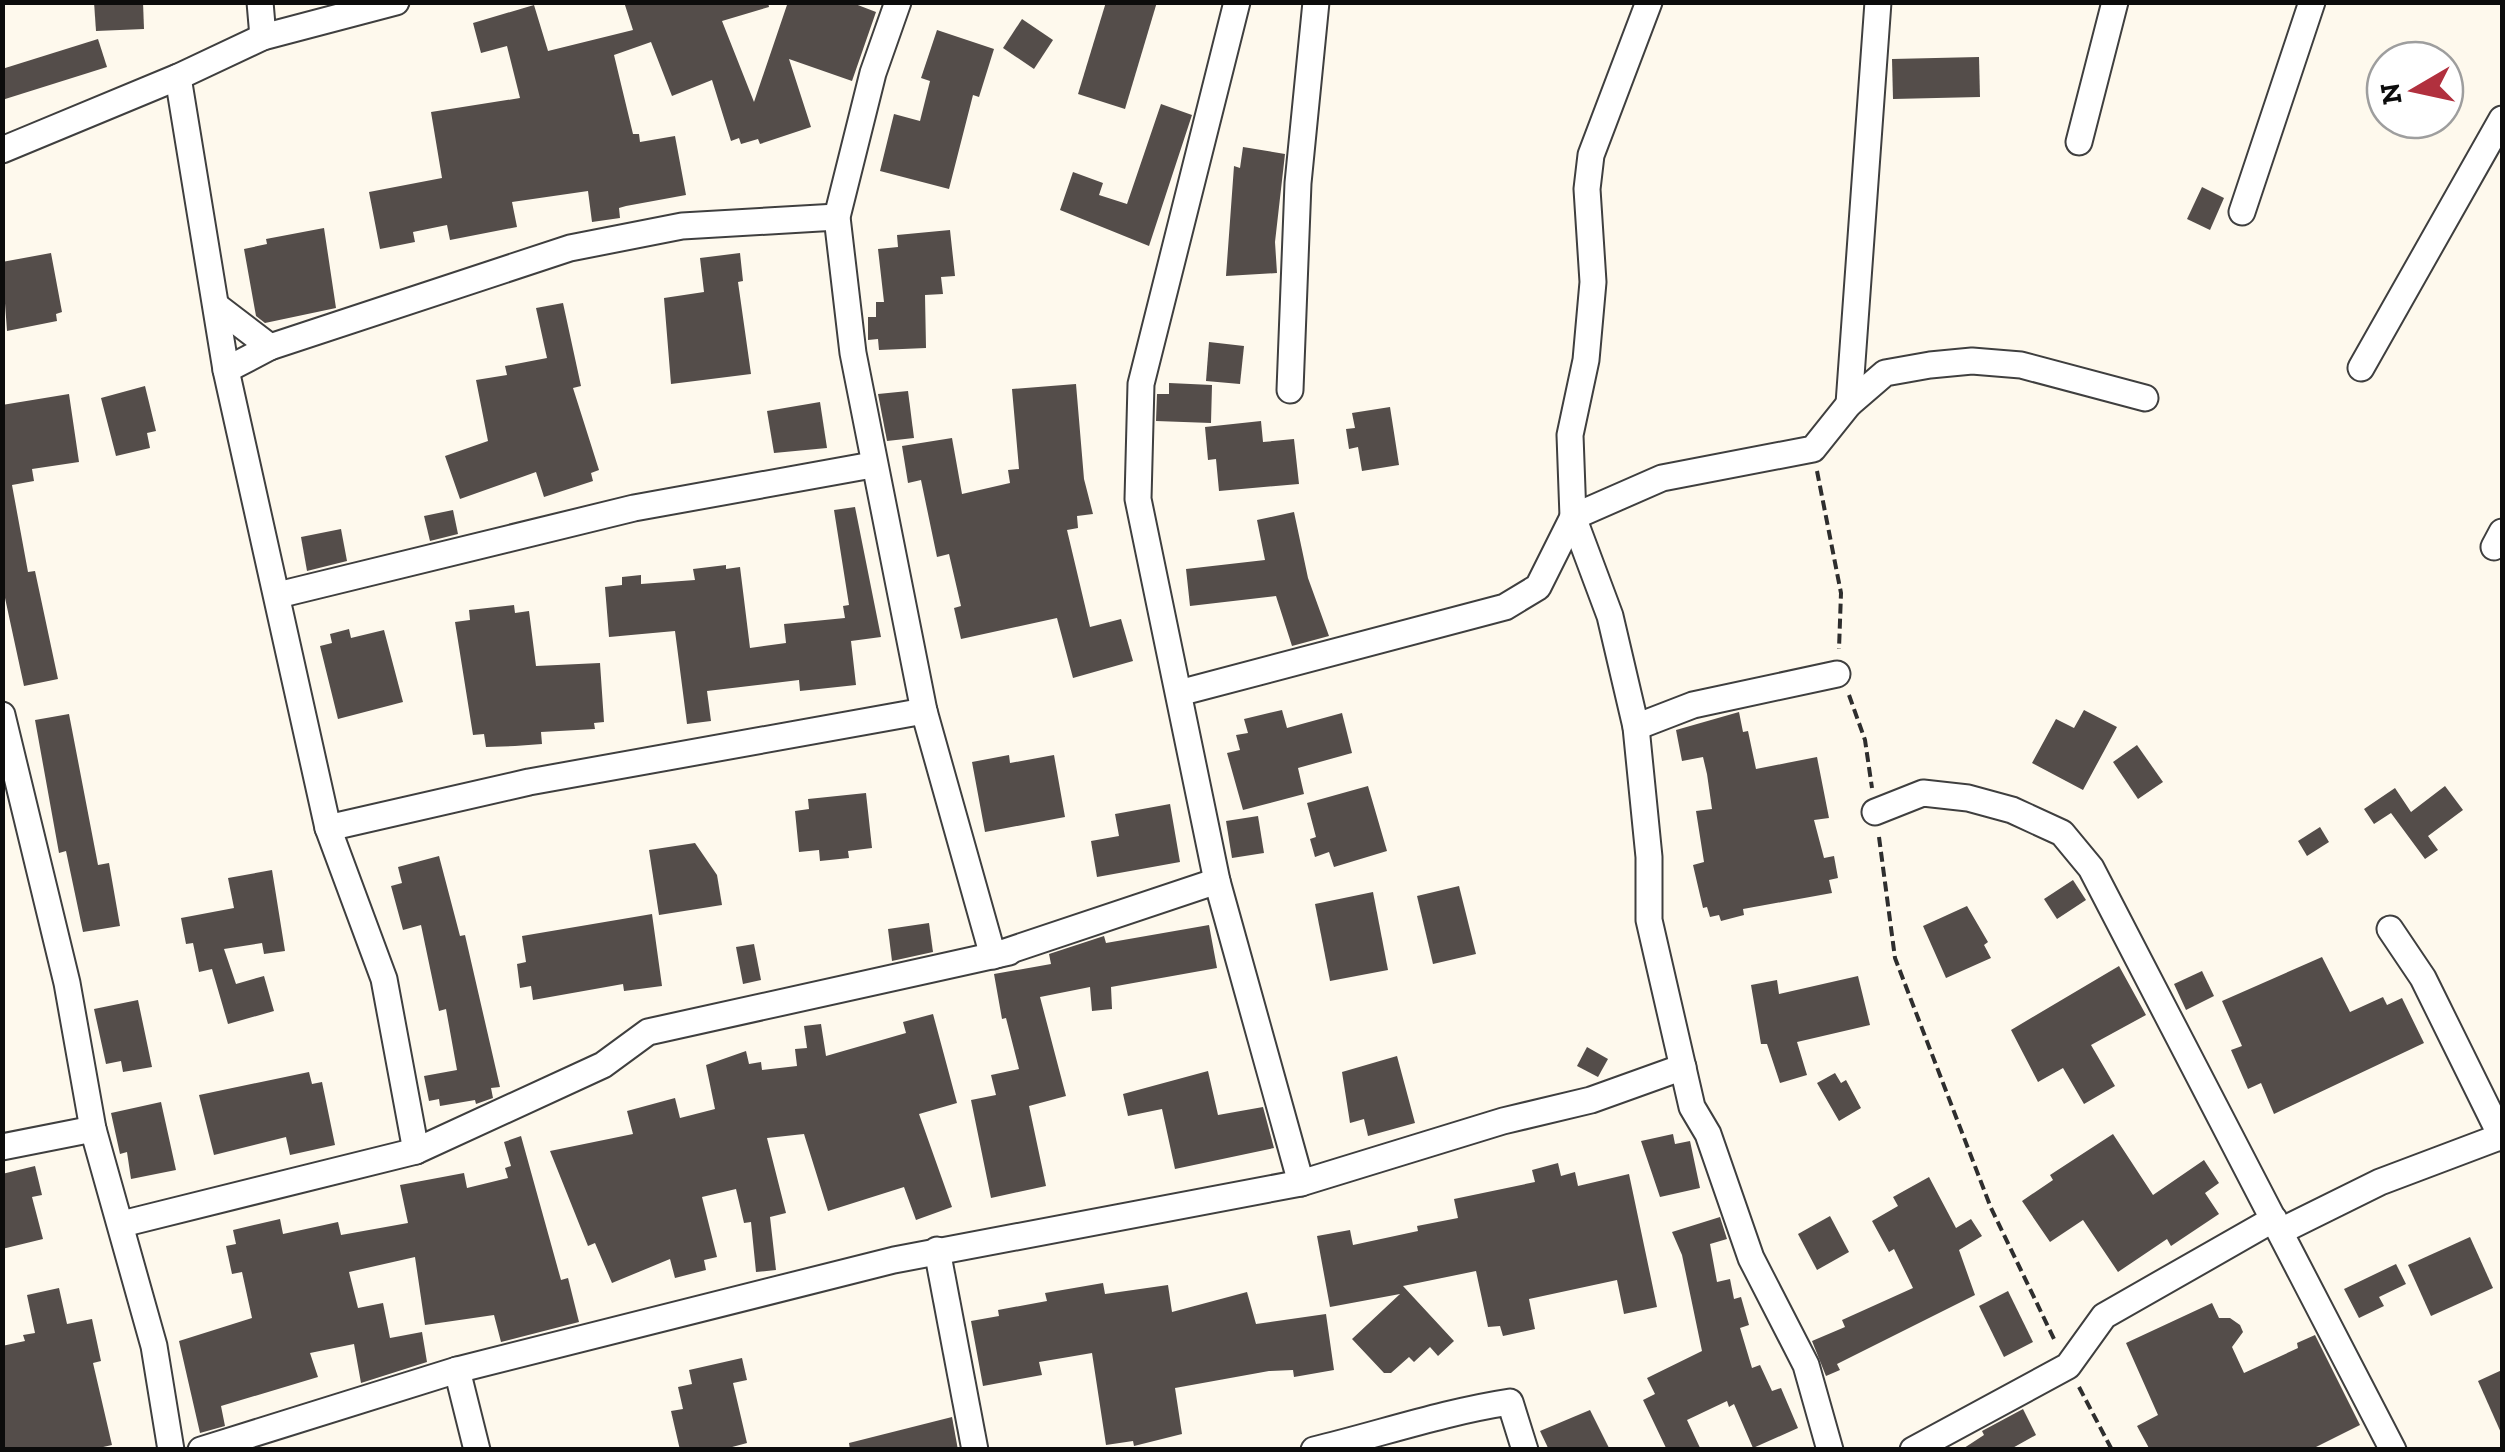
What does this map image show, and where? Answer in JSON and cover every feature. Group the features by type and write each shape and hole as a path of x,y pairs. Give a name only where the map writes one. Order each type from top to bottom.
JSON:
{"street":[{"path":"260,2 263,37"},
{"path":"2,150 263,37 396,2"},
{"path":"898,2 874,73 837,217 852,353 924,711 993,956"},
{"path":"1237,2 1141,384 1138,499 1220,889 1301,1183"},
{"path":"1290,390 1298,183 1316,2"},
{"path":"1649,2 1590,155 1587,189 1593,282 1586,360 1570,435 1573,516 1610,616 1636,726 1649,857 1649,920 1692,1107 1708,1134 1734,1218 1806,1365 1830,1450"},
{"path":"1849,404 1878,2"},
{"path":"2079,142 2115,2"},
{"path":"2242,212 2312,2"},
{"path":"178,77 219,308 226,370 328,828 384,979 416,1151"},
{"path":"2361,368 2502,119"},
{"path":"226,370 270,347 570,248 682,226 837,217"},
{"path":"219,308 270,347"},
{"path":"1179,694 1505,607 1538,587 1573,516 1662,478 1813,449 1849,404 1885,373 1972,360 2021,365 2145,398"},
{"path":"278,596 634,508 872,464"},
{"path":"1636,726 1693,705 1837,674"},
{"path":"328,828 530,782 924,711"},
{"path":"2,714 67,983 93,1128 154,1346 170,1450"},
{"path":"1875,812 1923,792 2012,810 2062,833 2091,868 2393,1450"},
{"path":"122,1224 416,1151 603,1065 648,1032 993,956 1220,889"},
{"path":"1913,1450 2068,1366 2104,1316 2278,1225 2502,1137 2423,978 2390,929"},
{"path":"200,1450 457,1370 937,1250 1301,1183 1503,1121 1591,1100 1682,1067"},
{"path":"2,1146 93,1128"},
{"path":"937,1250 975,1450"},
{"path":"457,1370 477,1450"},
{"path":"1314,1450 1436,1421 1464,1409 1510,1402 1524,1450"}],"path":[{"path":"1813,449 1841,594 1837,674 1856,706 1895,958 1991,1208 2112,1450"}],"building":[{"path":"94,2 143,2 144,29 96,31"},
{"path":"624,2 768,2 769,7 722,21 754,102 788,2 850,2 876,12 852,81 789,59 811,127 760,144 758,139 741,144 739,138 731,141 712,80 672,96 651,42 614,55 633,134 639,134 640,142 675,136 686,195 619,208 620,218 592,222 588,191 512,202 517,227 450,240 447,225 413,232 415,242 380,249 369,192 442,178 431,112 520,98 507,46 481,53 473,23 534,5 548,51 633,30"},
{"path":"1106,2 1157,2 1125,109 1078,94"},
{"path":"1022,19 1053,40 1034,69 1003,48"},
{"path":"937,30 994,49 979,97 973,95 949,189 880,171 894,114 920,121 930,81 921,78"},
{"path":"98,39 107,67 2,100 2,69"},
{"path":"1979,57 1980,97 1893,99 1892,59"},
{"path":"1161,104 1192,115 1149,246 1060,210 1073,172 1103,183 1099,195 1127,204"},
{"path":"1243,147 1285,154 1275,242 1277,273 1226,276 1234,166 1240,168"},
{"path":"2202,187 2224,198 2210,230 2187,219"},
{"path":"324,228 336,308 265,323 256,316 244,249 267,244 266,239"},
{"path":"950,230 955,276 941,277 943,294 925,295 926,348 879,350 878,339 868,340 868,317 876,317 876,302 884,302 878,249 898,247 897,235"},
{"path":"51,253 62,312 56,314 57,321 7,331 2,262"},
{"path":"740,253 743,281 738,282 751,374 671,384 664,298 704,292 700,258"},
{"path":"563,303 581,386 573,388 599,470 591,473 593,481 544,497 536,472 460,499 445,456 488,441 476,380 507,375 505,366 547,358 536,308"},
{"path":"1209,342 1244,346 1240,384 1206,381"},
{"path":"1169,383 1212,385 1211,423 1156,421 1157,394 1169,394"},
{"path":"1076,384 1084,479 1093,514 1077,516 1078,528 1067,530 1090,627 1121,619 1133,661 1073,678 1057,618 961,639 954,608 961,606 949,554 937,557 921,480 908,483 902,446 952,438 962,494 1010,483 1008,470 1019,469 1012,389"},
{"path":"145,386 156,431 147,433 150,448 116,456 101,398"},
{"path":"908,391 914,438 887,441 878,394"},
{"path":"69,394 79,462 32,469 34,481 12,485 28,572 35,571 58,679 24,686 2,584 2,405"},
{"path":"820,402 827,448 774,453 767,411"},
{"path":"1390,407 1399,465 1362,471 1358,447 1349,449 1346,429 1355,428 1352,413"},
{"path":"1261,421 1263,442 1294,439 1299,484 1219,491 1216,459 1208,460 1205,427"},
{"path":"855,507 881,637 851,641 856,685 800,691 799,680 707,691 711,721 687,724 675,631 609,637 605,587 622,585 622,577 641,575 641,584 695,580 693,569 726,565 726,569 740,567 750,648 786,643 784,624 845,618 843,606 849,605 834,510"},
{"path":"453,510 458,534 430,541 424,516"},
{"path":"1294,512 1308,578 1329,636 1292,646 1276,596 1190,606 1186,569 1265,560 1257,520"},
{"path":"341,529 347,561 307,571 301,537"},
{"path":"514,605 515,613 529,611 536,666 600,663 604,722 594,723 595,729 541,732 542,744 515,746 486,747 484,734 473,735 455,622 470,620 469,610"},
{"path":"349,629 351,638 384,630 403,702 338,719 320,646 332,643 330,634"},
{"path":"1282,710 1287,728 1342,713 1352,753 1298,768 1304,794 1243,810 1227,753 1240,750 1236,735 1248,733 1244,719"},
{"path":"2084,710 2117,727 2083,790 2032,763 2056,719 2074,728"},
{"path":"1739,712 1743,732 1748,731 1756,769 1817,757 1829,818 1814,820 1824,858 1834,856 1838,878 1829,880 1832,893 1743,909 1744,915 1721,921 1719,915 1710,917 1707,907 1703,908 1693,865 1704,862 1696,811 1712,809 1703,757 1682,761 1676,730"},
{"path":"69,714 98,865 109,863 120,926 83,932 66,851 59,853 35,720"},
{"path":"2137,745 2163,782 2138,799 2113,762"},
{"path":"1009,755 1010,763 1054,755 1065,817 985,832 972,762"},
{"path":"1368,786 1387,851 1334,867 1329,852 1315,857 1310,839 1316,837 1307,803"},
{"path":"2445,786 2463,810 2428,836 2438,850 2425,859 2391,813 2374,824 2364,809 2395,788 2411,812"},
{"path":"866,793 872,848 848,851 849,858 820,861 819,850 799,852 795,811 809,809 808,799"},
{"path":"1170,804 1180,862 1097,877 1091,841 1119,836 1115,814"},
{"path":"1258,816 1264,853 1232,858 1226,821"},
{"path":"2320,827 2329,842 2307,856 2298,841"},
{"path":"695,843 717,875 722,905 659,915 649,850"},
{"path":"439,856 460,936 465,935 500,1087 491,1088 493,1098 476,1104 475,1100 440,1106 439,1099 429,1101 424,1076 457,1070 446,1009 439,1011 421,925 403,930 391,886 402,883 398,867"},
{"path":"272,870 285,951 264,954 262,943 224,949 236,984 264,976 274,1011 228,1024 212,969 199,972 193,943 186,944 181,918 234,908 228,878"},
{"path":"2073,880 2086,900 2057,919 2044,899"},
{"path":"1459,886 1476,954 1433,964 1417,896"},
{"path":"1373,892 1388,970 1330,981 1315,904"},
{"path":"1967,906 1988,942 1984,945 1991,958 1946,978 1923,926"},
{"path":"652,914 662,986 624,991 623,984 533,1000 531,986 520,988 517,964 526,962 522,936"},
{"path":"929,923 933,952 892,961 888,929"},
{"path":"1209,925 1217,968 1111,987 1112,1009 1092,1011 1090,987 1040,997 1066,1096 1029,1106 1046,1186 991,1198 971,1100 996,1095 991,1075 1019,1069 1006,1018 1002,1019 994,974 1051,964 1049,954 1104,936 1106,943"},
{"path":"754,944 761,980 743,984 736,947"},
{"path":"2322,957 2350,1012 2383,997 2387,1005 2402,998 2424,1043 2274,1114 2261,1083 2248,1089 2231,1050 2242,1046 2222,1001"},
{"path":"2119,966 2146,1015 2091,1045 2115,1086 2084,1104 2063,1068 2038,1082 2011,1030"},
{"path":"2202,971 2214,996 2186,1010 2174,984"},
{"path":"1858,976 1870,1025 1797,1042 1807,1075 1780,1083 1767,1044 1761,1044 1751,985 1777,980 1779,994"},
{"path":"138,1000 152,1067 123,1072 121,1061 106,1064 94,1009"},
{"path":"933,1014 957,1103 919,1114 952,1207 916,1220 904,1187 828,1211 804,1134 767,1138 786,1213 770,1217 776,1270 756,1272 751,1222 744,1223 736,1189 702,1197 717,1257 704,1260 706,1270 675,1278 670,1259 612,1283 595,1243 588,1246 550,1151 633,1134 627,1111 675,1098 680,1118 715,1109 706,1065 746,1051 749,1064 761,1062 762,1070 797,1066 795,1049 807,1048 804,1026 821,1024 826,1056 906,1033 903,1022"},
{"path":"1587,1047 1608,1059 1598,1077 1577,1066"},
{"path":"1397,1056 1415,1123 1368,1136 1364,1119 1350,1123 1342,1072"},
{"path":"1208,1071 1218,1115 1263,1107 1274,1148 1175,1169 1162,1109 1128,1116 1123,1094"},
{"path":"309,1072 312,1084 322,1082 335,1145 290,1155 286,1137 214,1155 199,1095"},
{"path":"1835,1073 1841,1083 1846,1080 1861,1108 1839,1121 1817,1083"},
{"path":"161,1102 176,1170 131,1179 127,1152 120,1154 111,1113"},
{"path":"1673,1134 1675,1144 1690,1141 1700,1188 1660,1197 1641,1141"},
{"path":"2113,1134 2153,1195 2204,1160 2219,1183 2205,1193 2219,1214 2171,1246 2167,1239 2118,1272 2083,1220 2050,1242 2022,1201 2053,1180 2050,1175"},
{"path":"521,1136 561,1280 568,1278 579,1322 501,1342 494,1315 425,1325 415,1257 349,1272 358,1308 383,1303 390,1338 422,1332 427,1362 361,1383 354,1344 310,1353 318,1377 221,1406 225,1426 200,1433 179,1341 252,1318 242,1272 232,1274 226,1246 236,1244 233,1230 280,1219 283,1234 338,1222 341,1235 408,1223 400,1185 464,1173 467,1188 508,1178 505,1168 511,1166 504,1142"},
{"path":"1558,1163 1561,1176 1575,1172 1578,1186 1629,1174 1657,1307 1624,1314 1617,1280 1529,1299 1535,1329 1503,1336 1500,1326 1488,1327 1476,1271 1403,1286 1454,1341 1438,1356 1430,1347 1414,1362 1409,1357 1391,1373 1384,1373 1352,1339 1400,1294 1330,1307 1317,1236 1350,1230 1353,1245 1418,1231 1417,1226 1458,1218 1454,1199 1535,1182 1532,1170"},
{"path":"35,1166 42,1195 32,1197 43,1239 2,1249 2,1174"},
{"path":"1929,1177 1956,1228 1971,1219 1982,1236 1959,1250 1975,1295 1837,1364 1840,1370 1826,1376 1812,1341 1845,1327 1842,1320 1913,1288 1894,1249 1889,1252 1872,1221 1898,1206 1893,1197"},
{"path":"1830,1216 1849,1252 1817,1270 1798,1234"},
{"path":"1720,1217 1727,1239 1710,1244 1717,1282 1730,1279 1734,1299 1741,1297 1749,1325 1740,1328 1752,1368 1760,1365 1772,1391 1781,1388 1798,1428 1753,1448 1734,1404 1729,1407 1727,1401 1687,1420 1701,1450 1667,1450 1643,1400 1655,1394 1647,1378 1702,1351 1682,1255 1672,1232"},
{"path":"2470,1237 2493,1288 2431,1316 2408,1265"},
{"path":"2396,1264 2406,1284 2379,1297 2384,1306 2359,1318 2344,1289"},
{"path":"1103,1283 1105,1294 1168,1285 1172,1312 1247,1292 1256,1324 1326,1314 1334,1370 1294,1377 1293,1370 1269,1371 1175,1388 1182,1434 1134,1446 1133,1441 1106,1445 1092,1353 1039,1362 1042,1375 983,1386 971,1321 999,1316 998,1310 1047,1301 1045,1293"},
{"path":"59,1288 67,1324 92,1319 101,1361 93,1363 112,1445 90,1450 2,1450 2,1346 25,1341 23,1335 35,1333 27,1295"},
{"path":"2008,1291 2033,1342 2004,1357 1979,1306"},
{"path":"2212,1303 2219,1318 2230,1318 2240,1325 2243,1332 2232,1347 2244,1373 2298,1348 2297,1343 2315,1335 2360,1425 2310,1450 2150,1450 2137,1426 2158,1415 2126,1343"},
{"path":"742,1358 747,1380 733,1383 747,1443 721,1450 680,1450 671,1411 683,1409 678,1387 692,1384 689,1370"},
{"path":"2502,1370 2502,1435 2478,1381"},
{"path":"2023,1409 2036,1435 2009,1450 1961,1450 1984,1435 1982,1431"},
{"path":"1590,1410 1610,1450 1549,1450 1540,1431"},
{"path":"952,1417 958,1450 850,1450 849,1443"}]}
